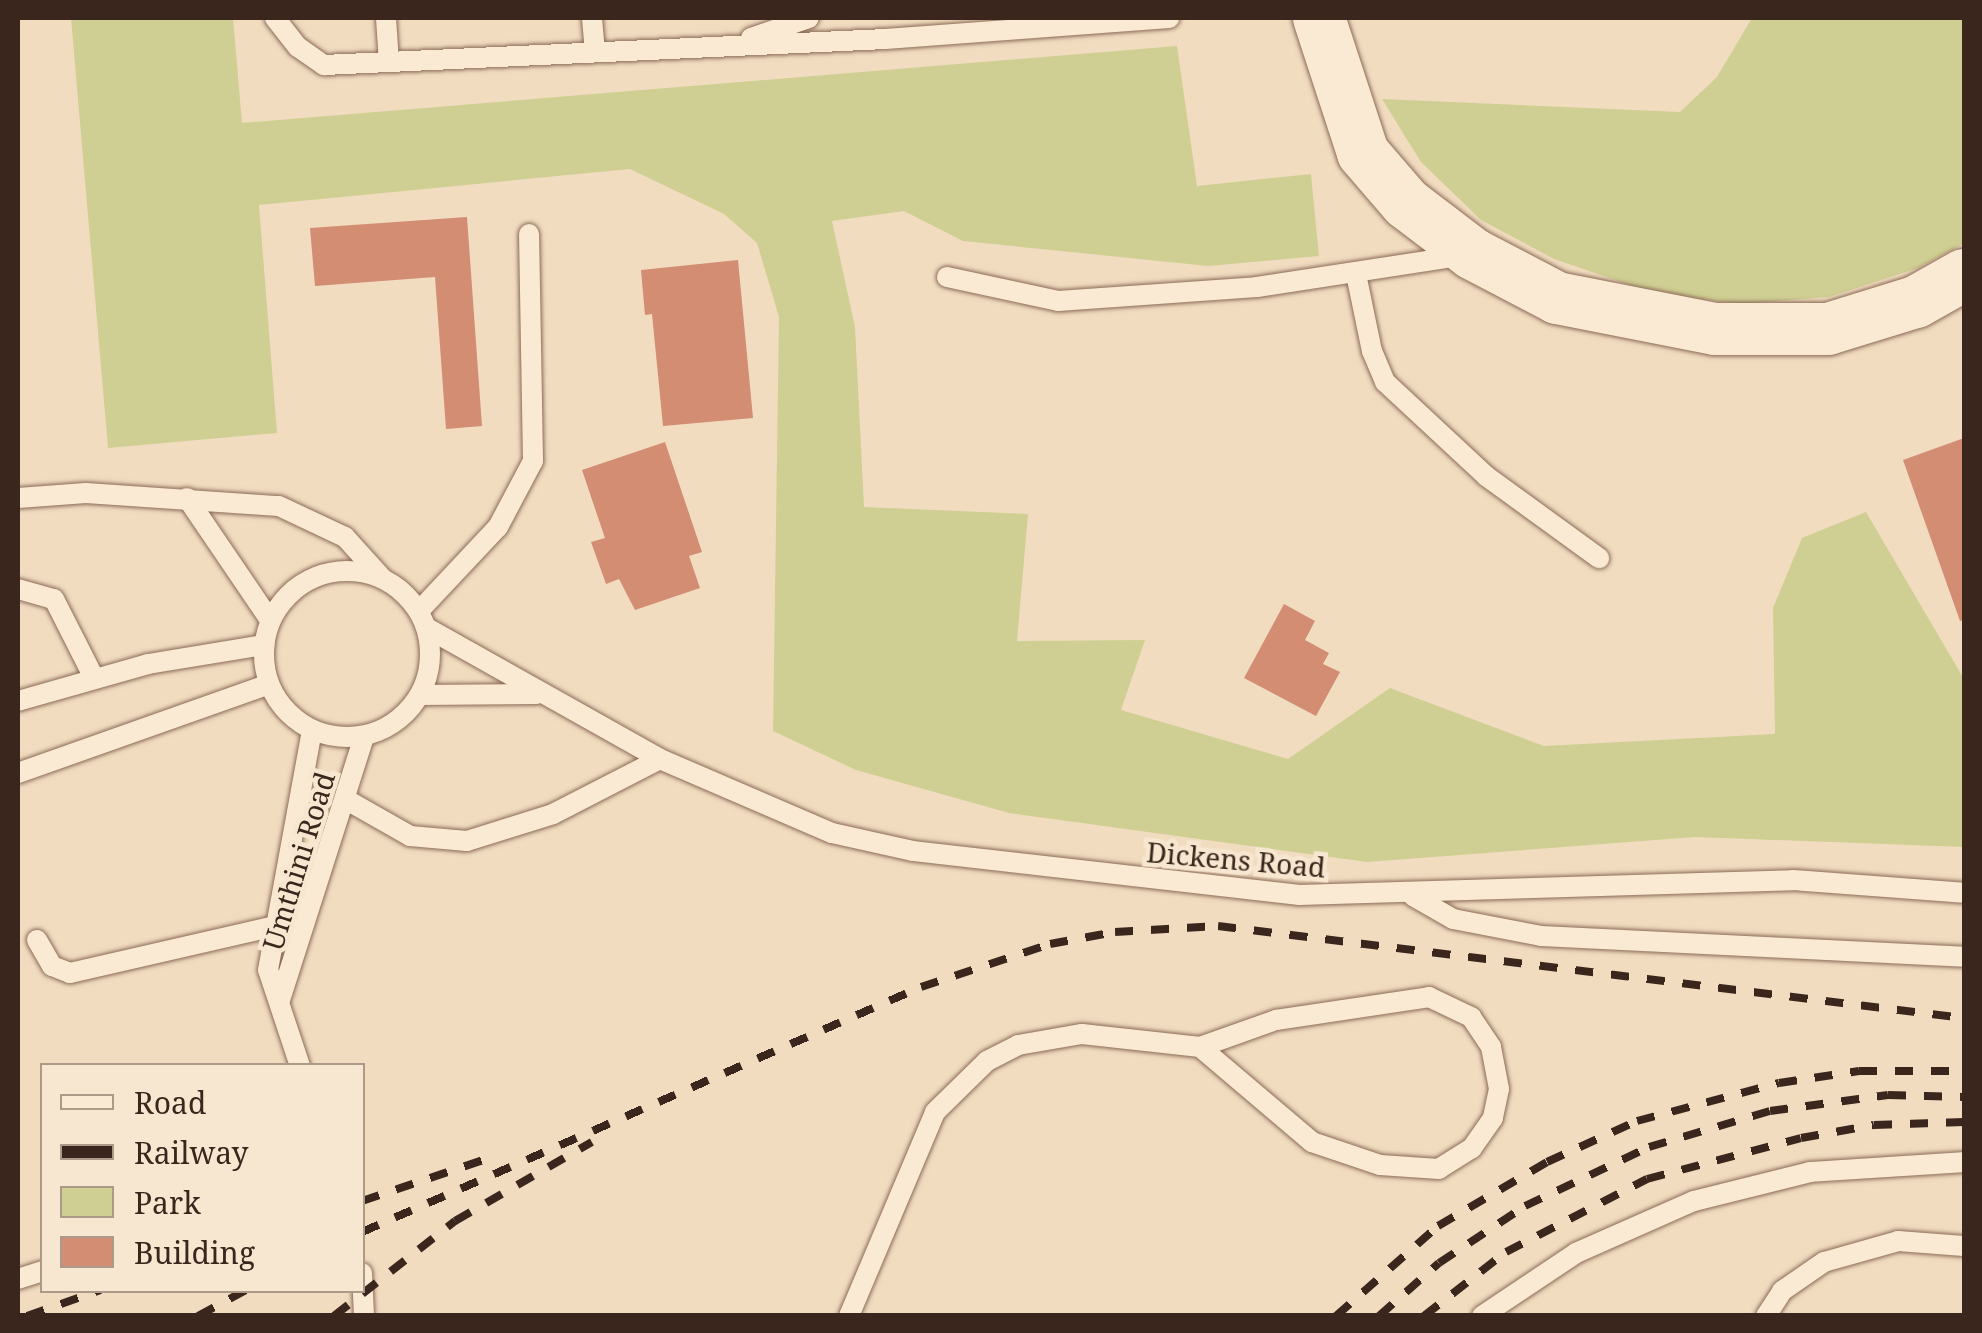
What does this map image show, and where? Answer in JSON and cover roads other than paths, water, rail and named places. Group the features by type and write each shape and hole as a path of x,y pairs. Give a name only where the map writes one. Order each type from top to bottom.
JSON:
{"street":[{"path":"1319,18 1363,153 1406,203 1472,254 1556,298 1715,329 1828,329 1916,302 1964,275"}],"lane":[{"path":"275,18 298,47 324,65 725,46 1169,18"},
{"path":"386,18 389,62"},
{"path":"592,18 594,52"},
{"path":"725,46 809,18"},
{"path":"423,619 498,527 533,460 529,234"},
{"path":"946,276 1058,301 1356,274 1472,254"},
{"path":"1356,274 1372,351 1386,382 1486,476 1599,558"},
{"path":"18,498 86,493 187,498 296,510 345,537 423,619 431,662 420,695 386,728 364,736 312,730 279,704 269,684 264,646 270,620 305,582 329,572 381,577"},
{"path":"187,498 270,620"},
{"path":"18,589 54,599 94,678"},
{"name":"Dickens Road","path":"423,619 537,694 660,760 832,834 913,851 1224,890 1413,896 1594,881 1713,880 1964,892"},
{"path":"18,701 94,678 264,646"},
{"path":"18,773 269,684"},
{"name":"Dickens Road","path":"420,695 537,694"},
{"name":"Umthini Road","path":"299,1063 268,970 271,928 312,730"},
{"name":"Umthini Road","path":"280,1000 364,736"},
{"path":"345,799 410,836 467,841 552,814 660,760"},
{"path":"1413,896 1453,920 1541,936 1964,956"},
{"path":"37,940 52,966 70,973 271,928"},
{"path":"848,1316 935,1112 987,1060 1018,1045 1082,1034 1200,1047 1276,1020 1429,996 1471,1016 1491,1047 1499,1088 1493,1118 1472,1148 1439,1170 1380,1166 1312,1142 1200,1047"},
{"path":"1482,1316 1576,1253 1694,1201 1810,1172 1964,1162"},
{"path":"1766,1316 1782,1291 1824,1262 1898,1241 1964,1246"}],"railway":[{"path":"365,1231 921,987 1050,944 1115,932 1218,926 1964,1018"},
{"path":"1336,1316 1438,1226 1547,1162 1637,1121 1779,1083 1859,1071 1964,1071"},
{"path":"1379,1316 1439,1263 1525,1206 1649,1147 1770,1111 1888,1095 1964,1097"},
{"path":"1424,1316 1506,1252 1647,1179 1801,1138 1874,1125 1964,1122"},
{"path":"365,1292 455,1221 592,1142"},
{"path":"365,1200 495,1156"},
{"path":"27,1316 92,1293"},
{"path":"198,1316 240,1293"},
{"path":"334,1316 363,1293"}]}
